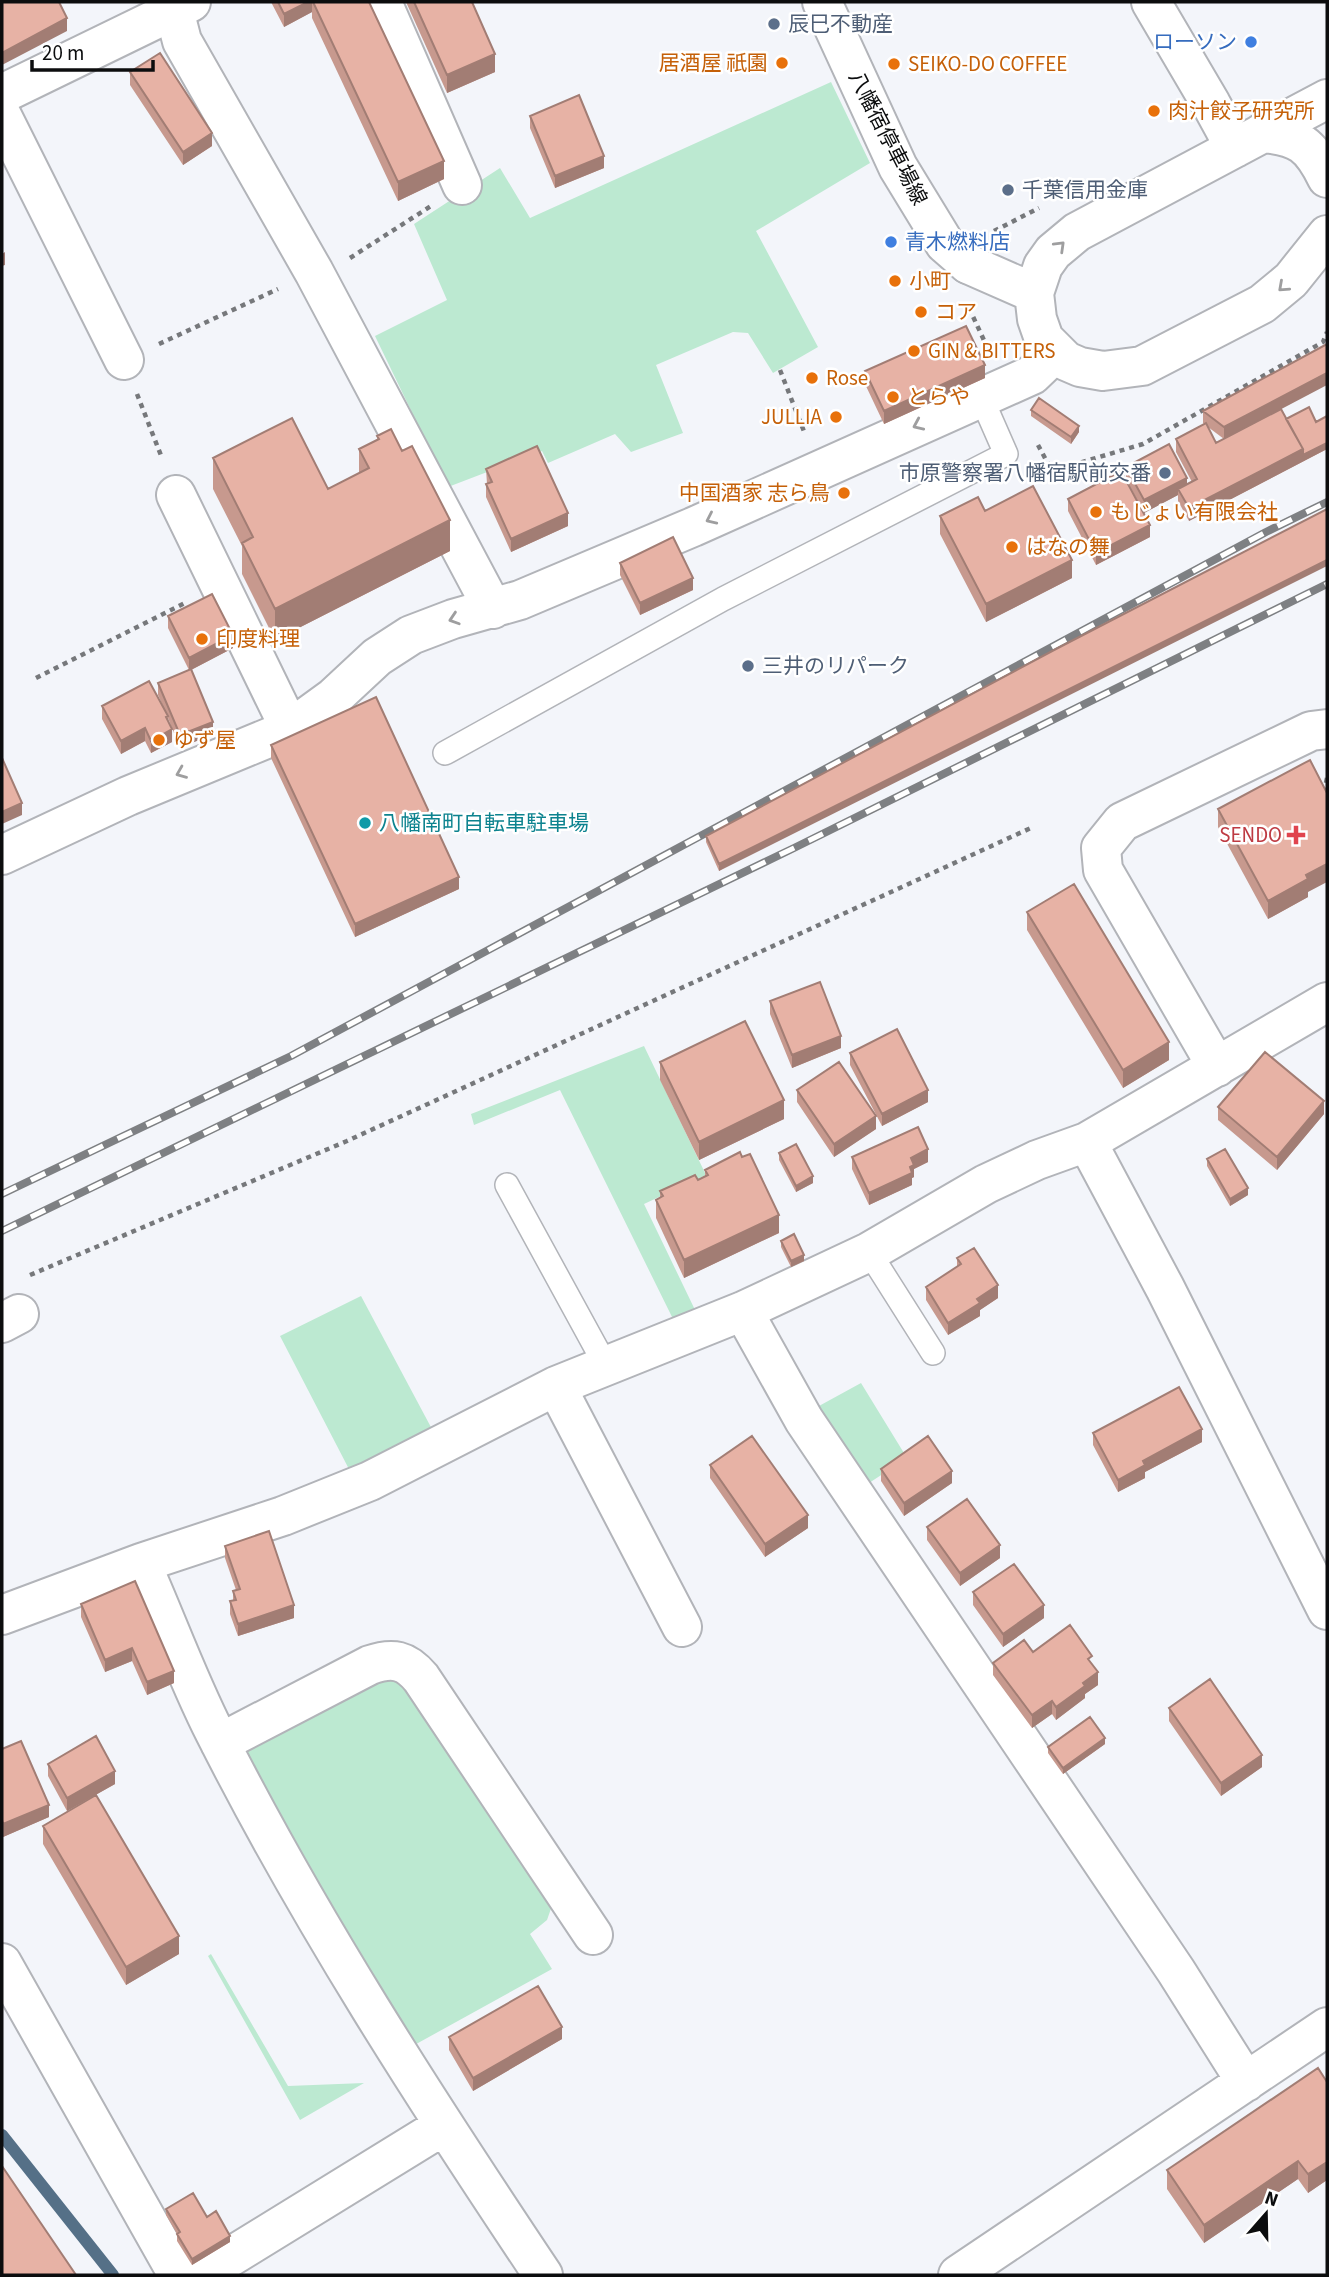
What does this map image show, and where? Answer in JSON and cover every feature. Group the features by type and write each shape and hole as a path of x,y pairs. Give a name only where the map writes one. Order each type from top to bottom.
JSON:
{"street":[{"path":"382,2 462,185"},
{"name":"八幡宿停車場線","path":"821,2 898,167 946,244 966,282"},
{"path":"1151,2 1248,141"},
{"path":"2,94 182,6 181,41 314,272 493,609"},
{"path":"1327,99 1077,232 1053,252 1043,266 1034,293 1037,319 1044,339 1055,353 1073,365 1102,371 1142,366 1262,304 1291,280 1327,235"},
{"path":"2,116 124,360"},
{"path":"1248,141 1284,135 1298,141 1313,151 1327,178"},
{"path":"966,282 1034,293"},
{"path":"2,855 128,796 290,729 334,697 377,657 411,635 453,619 520,600 693,527 1032,376 1055,353"},
{"path":"176,495 290,729"},
{"path":"1217,1067 1103,870 1101,848 1122,822 1311,732 1327,729"},
{"path":"2,1615 141,1563 283,1516 370,1481 556,1386 743,1311 869,1252 986,1184 1037,1160 1087,1142 1327,1002"},
{"path":"1087,1142 1165,1288 1327,1610"},
{"path":"743,1311 804,1420 1161,1949 1246,2082"},
{"path":"556,1386 682,1627"},
{"path":"141,1563 220,1743 322,1927 443,2126 543,2275"},
{"path":"220,1743 370,1665 393,1660 408,1664 421,1678 593,1935"},
{"path":"2,1963 178,2275"},
{"path":"958,2275 1327,2027"},
{"path":"201,2275 443,2126"}],"lane":[{"path":"445,753 723,599 1006,454 981,397"},
{"path":"507,1185 606,1366"},
{"path":"869,1252 933,1353"}],"path":[{"path":"966,282 992,356"},
{"path":"1034,436 1052,471 1143,444 1323,342 1327,332"},
{"path":"124,360 176,495"},
{"path":"780,370 819,470"},
{"path":"1202,410 1210,419"},
{"path":"36,678 172,610 222,589"},
{"path":"1327,778 1327,791"},
{"path":"10,1318 7,1284 347,1141 1033,827"}],"green space":[{"path":"831,82 870,163 756,231 818,347 773,373 748,333 733,332 656,365 683,433 631,452 615,434 548,463 542,451 448,487 375,336 447,300 414,224 500,168 530,218"},
{"path":"644,1046 706,1175 644,1204 696,1312 675,1323 560,1090 474,1125 471,1114"},
{"path":"361,1296 433,1431 351,1473 280,1336"},
{"path":"861,1383 907,1458 863,1487 808,1412"},
{"path":"399,1668 555,1897 547,1920 530,1934 552,1969 409,2048 240,1747"},
{"path":"211,1954 288,2086 364,2083 300,2120 208,1956"}],"building":[{"path":"2,2 59,2 67,18 2,53"},
{"path":"278,2 308,2 284,14"},
{"path":"313,2 369,2 444,161 398,182"},
{"path":"414,2 472,2 495,54 447,75"},
{"path":"160,53 212,133 183,152 130,72"},
{"path":"579,95 604,156 555,176 530,116"},
{"path":"966,326 985,365 884,411 865,371"},
{"path":"1327,344 1327,373 1224,427 1203,411"},
{"path":"1039,398 1079,426 1071,437 1031,410"},
{"path":"1309,407 1316,422 1327,416 1327,443 1303,455 1303,449 1286,419"},
{"path":"1281,409 1303,449 1189,508 1178,489 1197,479 1176,439 1206,423 1216,443"},
{"path":"292,418 328,489 369,468 359,449 379,439 377,436 391,429 402,451 412,446 450,520 275,609 242,543 253,537 213,458"},
{"path":"1169,444 1187,478 1144,500 1126,467"},
{"path":"537,446 568,513 511,539 486,484 492,482 486,469"},
{"path":"1121,471 1150,525 1096,553 1068,499"},
{"path":"1033,486 1072,560 986,604 940,516 978,497 985,511"},
{"path":"1327,509 1327,560 719,864 706,836 1056,649"},
{"path":"673,537 693,578 640,603 620,563"},
{"path":"212,594 233,635 189,658 168,616"},
{"path":"191,669 213,722 180,735 158,683"},
{"path":"149,681 172,729 151,741 145,728 121,741 102,706"},
{"name":"八幡南町自転車駐車場","path":"376,697 459,877 355,924 271,745"},
{"path":"2,758 22,803 2,812"},
{"path":"1310,760 1327,793 1327,864 1306,875 1308,879 1268,901 1218,809"},
{"path":"1074,884 1169,1042 1123,1070 1027,912"},
{"path":"820,982 841,1036 792,1055 770,1001"},
{"path":"745,1021 784,1100 699,1142 660,1062"},
{"path":"897,1029 928,1090 882,1114 850,1053"},
{"path":"1265,1052 1324,1101 1277,1157 1218,1107"},
{"path":"839,1062 876,1116 834,1144 797,1090"},
{"path":"918,1127 928,1149 911,1158 914,1165 910,1167 912,1173 869,1193 852,1157"},
{"path":"796,1144 813,1176 796,1186 779,1153"},
{"path":"1225,1149 1248,1188 1230,1199 1207,1159"},
{"path":"740,1152 742,1157 750,1154 779,1215 684,1260 656,1200 663,1196 660,1191 695,1175 698,1180 708,1175 705,1170"},
{"path":"794,1234 804,1255 791,1261 781,1241"},
{"path":"974,1248 998,1285 977,1299 980,1303 948,1323 926,1287 961,1264 957,1258"},
{"path":"1179,1387 1202,1429 1143,1461 1145,1465 1118,1480 1093,1433"},
{"path":"752,1436 808,1515 765,1544 710,1465"},
{"path":"928,1436 952,1471 904,1503 881,1469"},
{"path":"967,1499 1000,1545 960,1573 927,1527"},
{"path":"269,1531 294,1605 238,1624 230,1601 236,1600 233,1591 240,1589 225,1546"},
{"path":"1014,1564 1044,1605 1003,1634 973,1592"},
{"path":"135,1581 174,1671 147,1682 132,1648 105,1660 81,1604"},
{"path":"1070,1625 1092,1656 1088,1659 1098,1672 1083,1683 1085,1686 1056,1707 1052,1701 1032,1715 993,1663 1024,1640 1033,1652"},
{"path":"1210,1679 1262,1755 1221,1783 1169,1708"},
{"path":"1090,1717 1105,1738 1063,1768 1048,1747"},
{"path":"96,1736 115,1771 67,1798 48,1764"},
{"path":"21,1741 49,1805 3,1824 2,1749"},
{"path":"96,1795 179,1936 126,1967 43,1826"},
{"path":"538,1986 562,2027 473,2078 449,2037"},
{"path":"1318,2068 1327,2082 1327,2162 1308,2174 1298,2161 1204,2225 1167,2170"},
{"path":"2,2166 76,2275 2,2275"},
{"path":"193,2193 207,2217 216,2211 230,2236 192,2259 166,2209"}],"waterway":[{"path":"2,2135 113,2275"}],"railway":[{"path":"2,1194 291,1056 1266,532 1327,502"},
{"path":"2,1231 794,848 1327,584"}],"place":[{"name":"辰巳不動産","path":"774,24"},
{"name":"ローソン","path":"1251,42"},
{"name":"居酒屋 祇園","path":"782,63"},
{"name":"SEIKO-DO COFFEE","path":"894,64"},
{"name":"肉汁餃子研究所","path":"1154,111"},
{"name":"千葉信用金庫","path":"1008,190"},
{"name":"青木燃料店","path":"891,242"},
{"name":"小町","path":"895,281"},
{"name":"コア","path":"921,312"},
{"name":"GIN & BITTERS","path":"914,351"},
{"name":"Rose","path":"812,378"},
{"name":"とらや","path":"893,397"},
{"name":"JULLIA","path":"836,417"},
{"name":"市原警察署八幡宿駅前交番","path":"1165,473"},
{"name":"中国酒家 志ら鳥","path":"844,493"},
{"name":"もじょい有限会社","path":"1096,512"},
{"name":"はなの舞","path":"1012,547"},
{"name":"印度料理","path":"202,639"},
{"name":"三井のリパーク","path":"748,666"},
{"name":"ゆず屋","path":"159,740"},
{"name":"八幡南町自転車駐車場","path":"365,823"},
{"name":"SENDO","path":"1296,835"}]}
